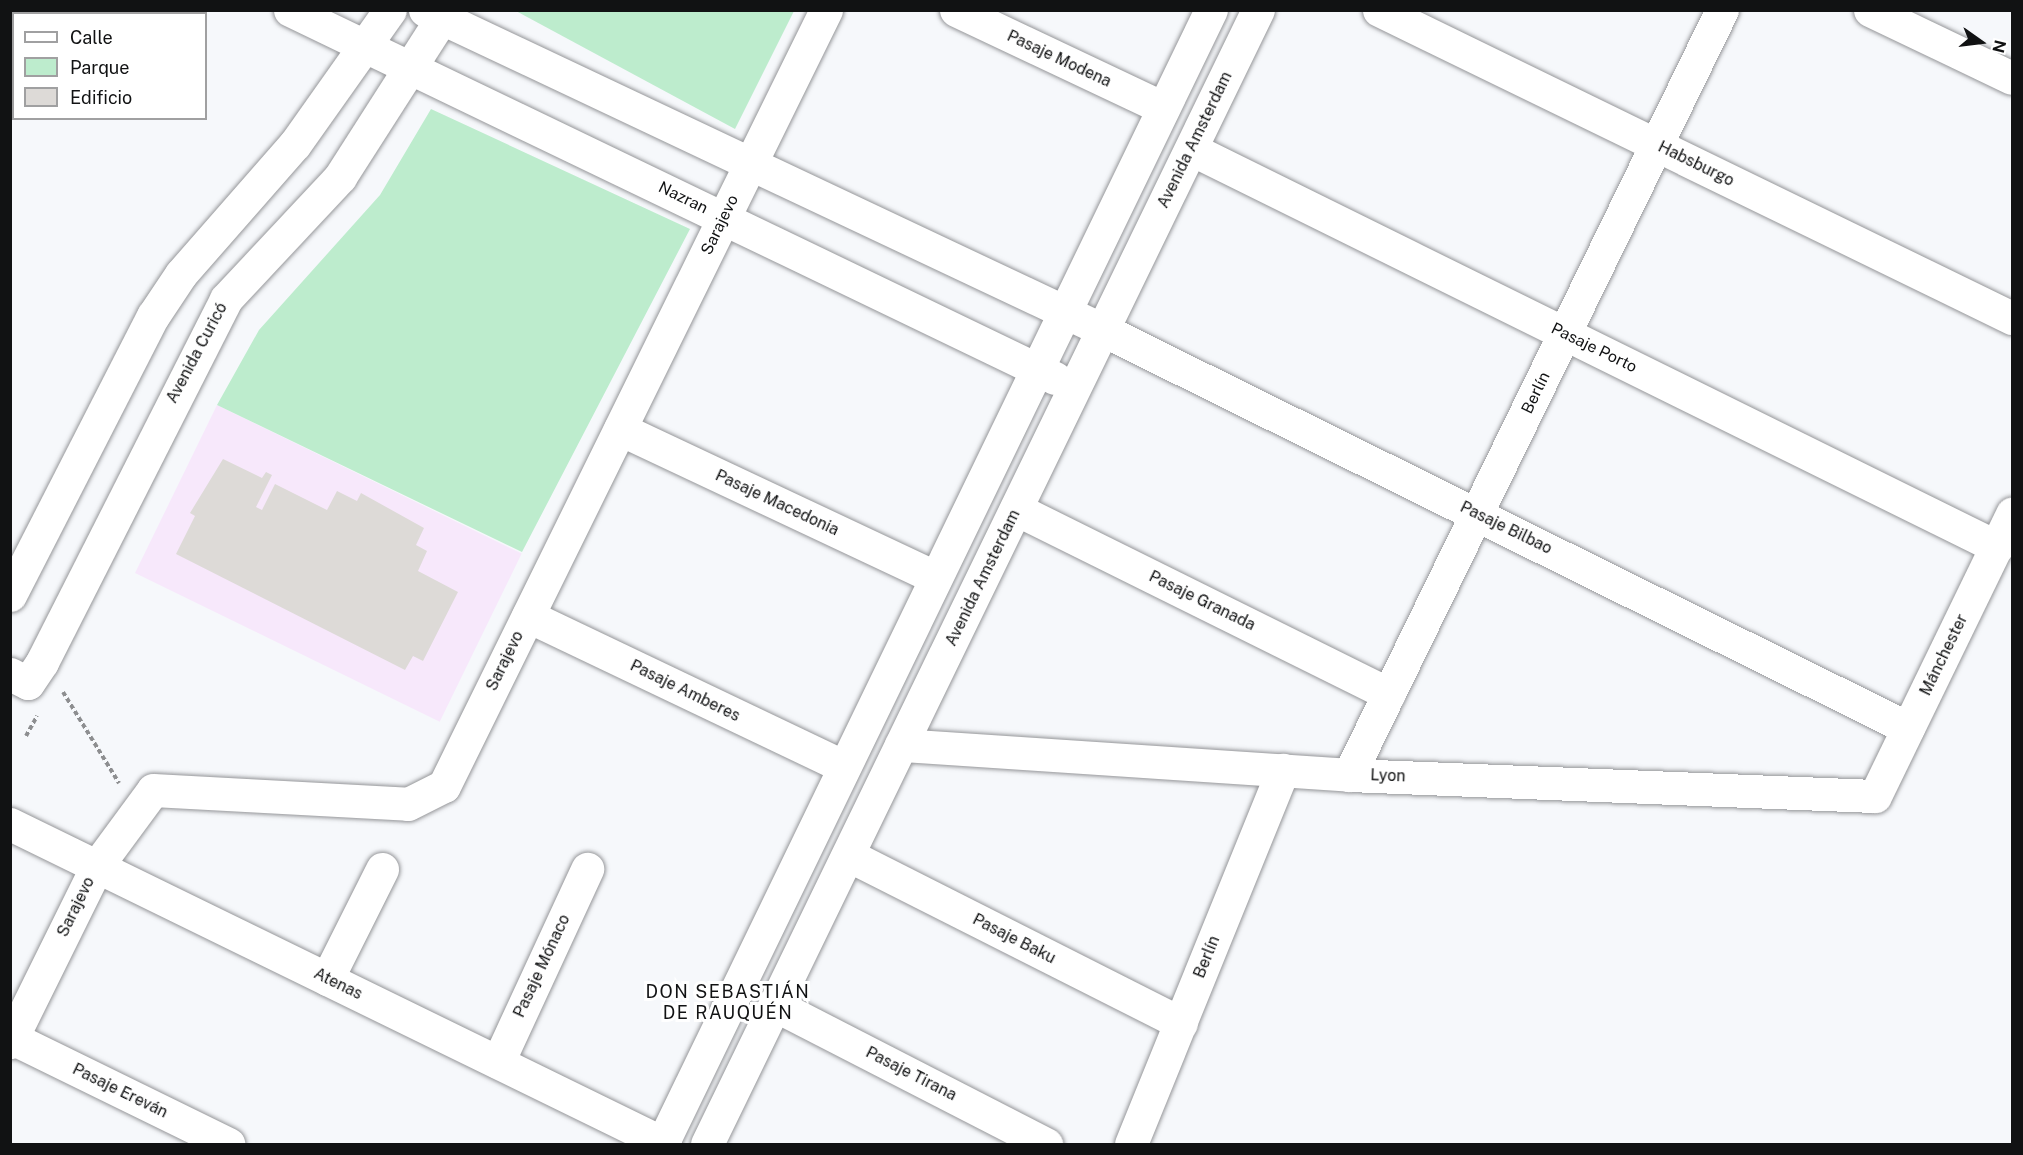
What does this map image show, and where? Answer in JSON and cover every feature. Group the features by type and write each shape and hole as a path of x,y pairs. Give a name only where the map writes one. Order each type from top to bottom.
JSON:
{"street":[{"name":"Nazran","path":"290,10 1076,387"},
{"path":"10,595 153,316 181,274 295,144 368,47 390,10"},
{"name":"Sarajevo","path":"11,1040 97,866 135,808 153,790 175,788 408,804 444,786 826,10"},
{"name":"Pasaje Modena","path":"956,10 1163,108"},
{"path":"663,1144 842,766 1211,10"},
{"name":"Avenida Amsterdam","path":"707,1144 1258,10"},
{"name":"Habsburgo","path":"1378,10 2013,318"},
{"name":"Berlín","path":"1349,775 1722,10"},
{"path":"1870,10 2013,78"},
{"path":"438,13 1103,330"},
{"name":"Avenida Curicó","path":"10,674 28,683 42,662 226,299 340,177 411,68 438,13"},
{"name":"Pasaje Porto","path":"1191,149 1996,547"},
{"name":"Pasaje Bilbao","path":"1103,330 1908,728"},
{"name":"Pasaje Macedonia","path":"620,429 934,578"},
{"name":"Pasaje Granada","path":"1016,509 1389,694"},
{"name":"Mánchester","path":"1875,796 2013,514"},
{"name":"Pasaje Amberes","path":"528,616 842,766"},
{"name":"Lyon","path":"901,745 1349,775 1875,796"},
{"name":"Berlín","path":"1131,1144 1283,770"},
{"name":"Atenas","path":"10,824 663,1144"},
{"name":"Pasaje Baku","path":"848,855 1180,1023"},
{"path":"327,979 382,869"},
{"name":"Pasaje Mónaco","path":"498,1062 587,869"},
{"name":"Pasaje Tirana","path":"776,1005 1046,1144"},
{"name":"Pasaje Ereván","path":"11,1040 228,1144"}],"path":[{"path":"42,662 135,808"},
{"path":"26,736 41,708"}],"shaded area":[{"path":"217,405 522,554 440,722 135,573"}],"green space":[{"path":"516,11 794,11 735,129"},
{"path":"431,109 690,229 522,552 217,405 259,330 380,195"}],"building":[{"path":"223,459 262,478 266,472 272,475 256,507 262,510 275,484 327,510 337,491 357,501 361,493 424,528 416,545 427,551 418,571 458,592 423,661 413,656 405,670 176,554 195,516 190,513"}],"district":[{"name":"DON SEBASTIÁN DE RAUQUÉN","path":"728,1003"}]}
